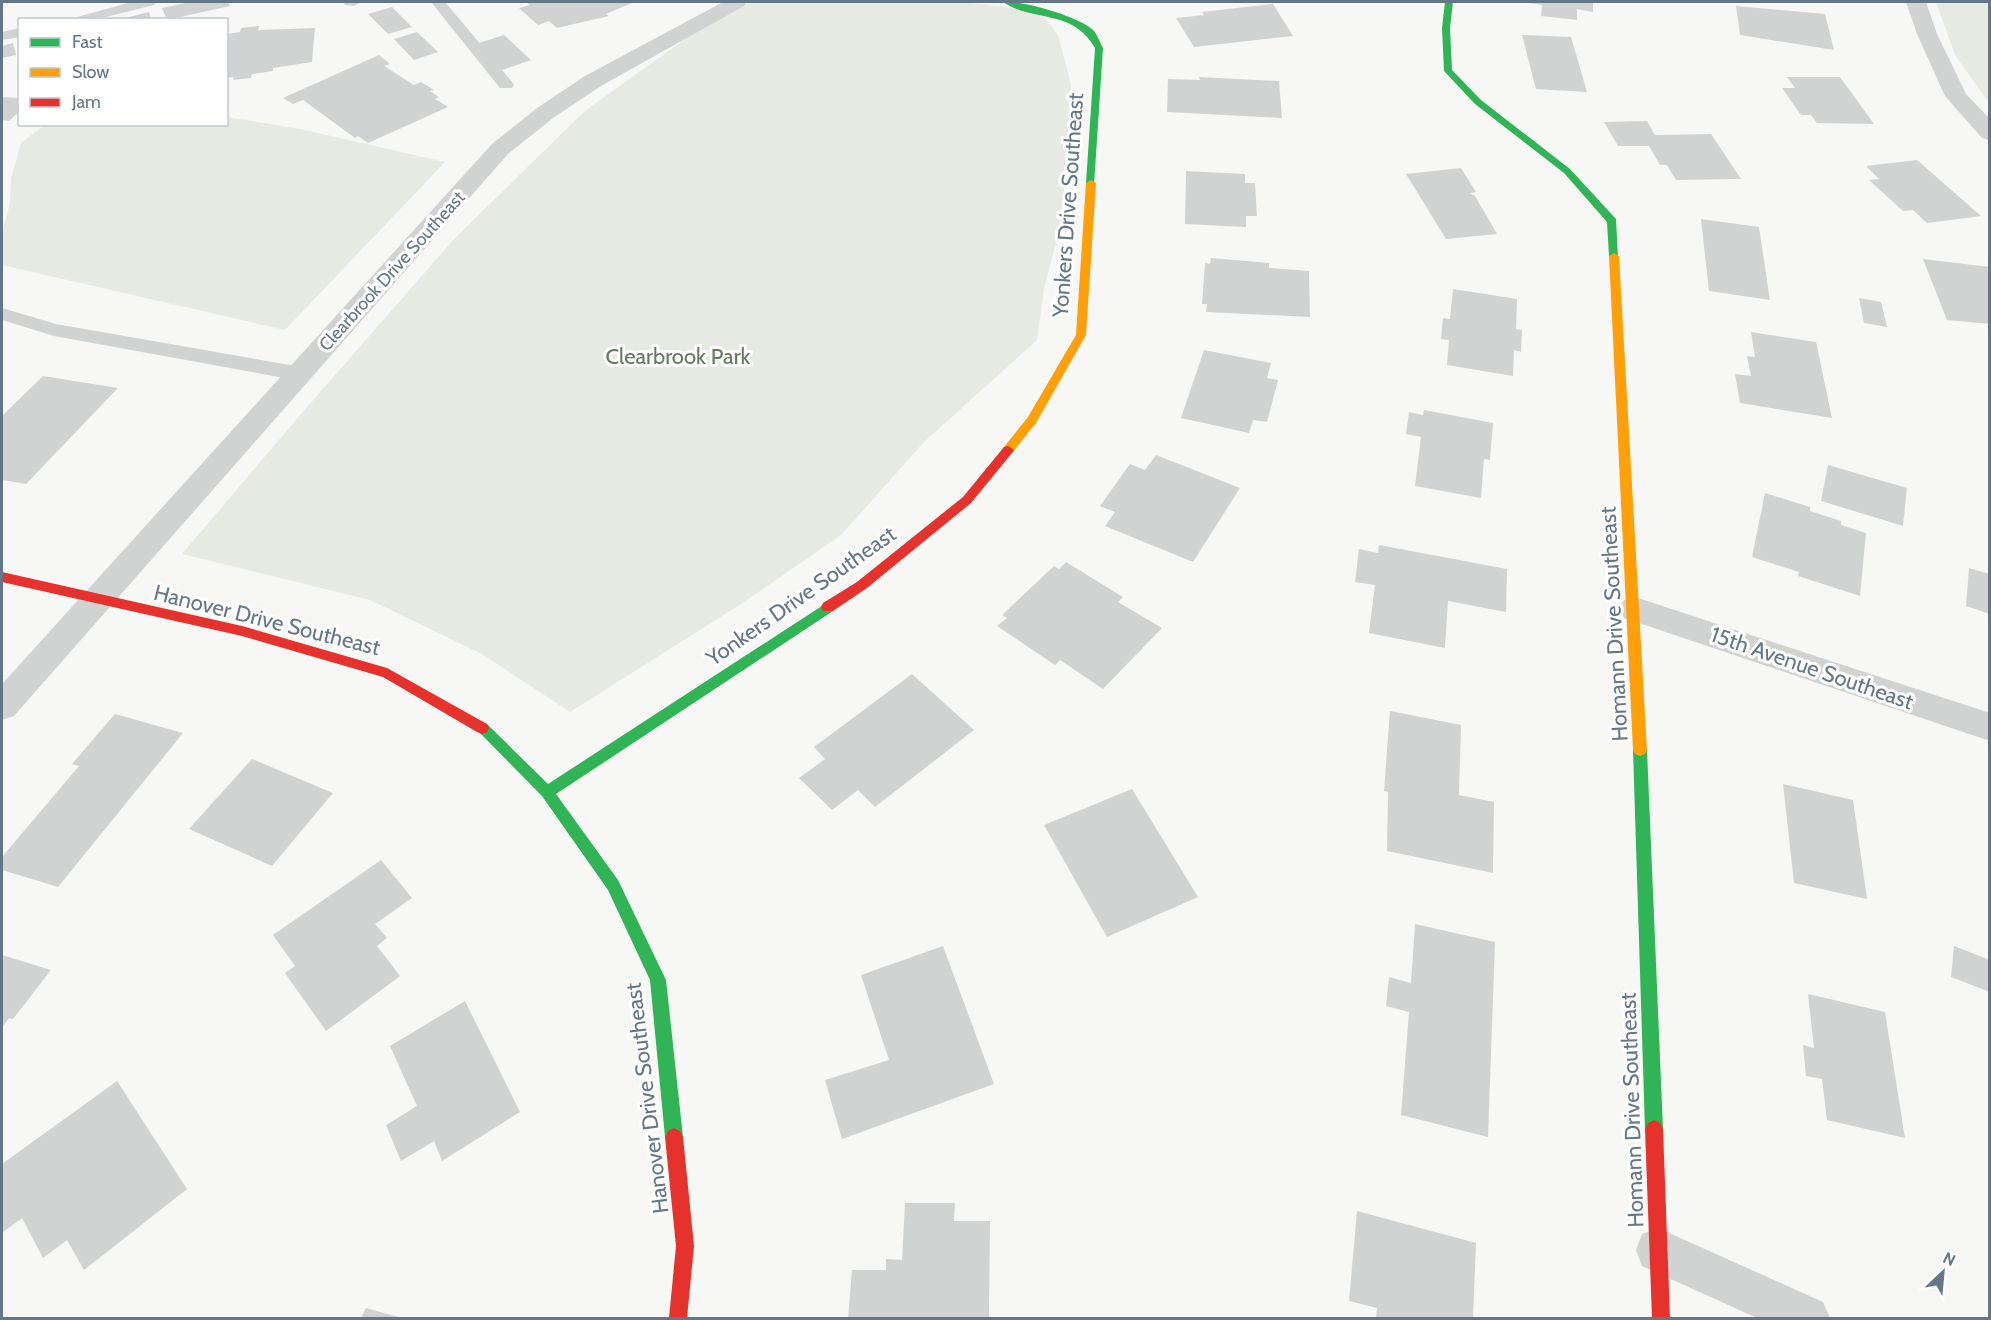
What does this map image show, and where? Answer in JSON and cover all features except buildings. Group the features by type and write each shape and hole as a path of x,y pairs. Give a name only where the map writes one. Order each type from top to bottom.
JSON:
{"street":[{"name":"Clearbrook Drive Southeast","path":"2,706 500,149 545,113 593,81 737,2"},
{"name":"Yonkers Drive Southeast","path":"547,792 862,585 967,500 1032,420 1081,335 1099,48 1090,32 1075,22 1007,2"},
{"name":"Homann Drive Southeast","path":"1449,2 1446,28 1448,71 1478,102 1567,171 1612,221 1635,609 1661,1318"},
{"path":"1916,2 1927,34 1956,96 1989,133"},
{"name":"Hanover Drive Southeast","path":"2,578 242,631 387,673 478,724 547,792 614,885 658,980 685,1246 678,1318"},
{"name":"15th Avenue Southeast","path":"1635,609 1989,727"},
{"path":"1658,1250 1807,1318"}],"lane":[{"path":"81,18 149,2"},
{"path":"438,2 506,85"},
{"path":"2,36 18,32"},
{"path":"2,314 54,330 301,374"}],"green space":[{"name":"Clearbrook Park","path":"750,2 964,2 1010,8 1044,17 1058,35 1071,85 1062,219 1044,289 1037,340 925,441 841,535 741,604 570,712 482,654 370,600 182,554 455,238 585,111 685,39"},
{"path":"1936,2 1989,2 1989,103 1955,55"},
{"path":"228,117 300,129 445,162 285,330 2,265 2,233 10,203 11,178 21,143 44,126 228,126"}],"traffic: fast":[{"path":"1007,2 1075,22 1090,32 1099,48 1091,183"},
{"path":"1449,2 1446,28 1448,71 1478,102 1567,171 1612,221 1614,256"},
{"path":"547,792 828,607"},
{"path":"482,728 547,792 613,885 658,980 674,1137"},
{"path":"1640,750 1654,1129"}],"traffic: slow":[{"path":"1008,450 1032,420 1081,335 1091,183"},
{"path":"1614,256 1640,750"}],"traffic: jam":[{"path":"828,607 862,585 967,500 1008,450"},
{"path":"2,577 242,631 387,673 482,728"},
{"path":"1654,1129 1661,1318"},
{"path":"674,1137 685,1246 678,1318"}]}
